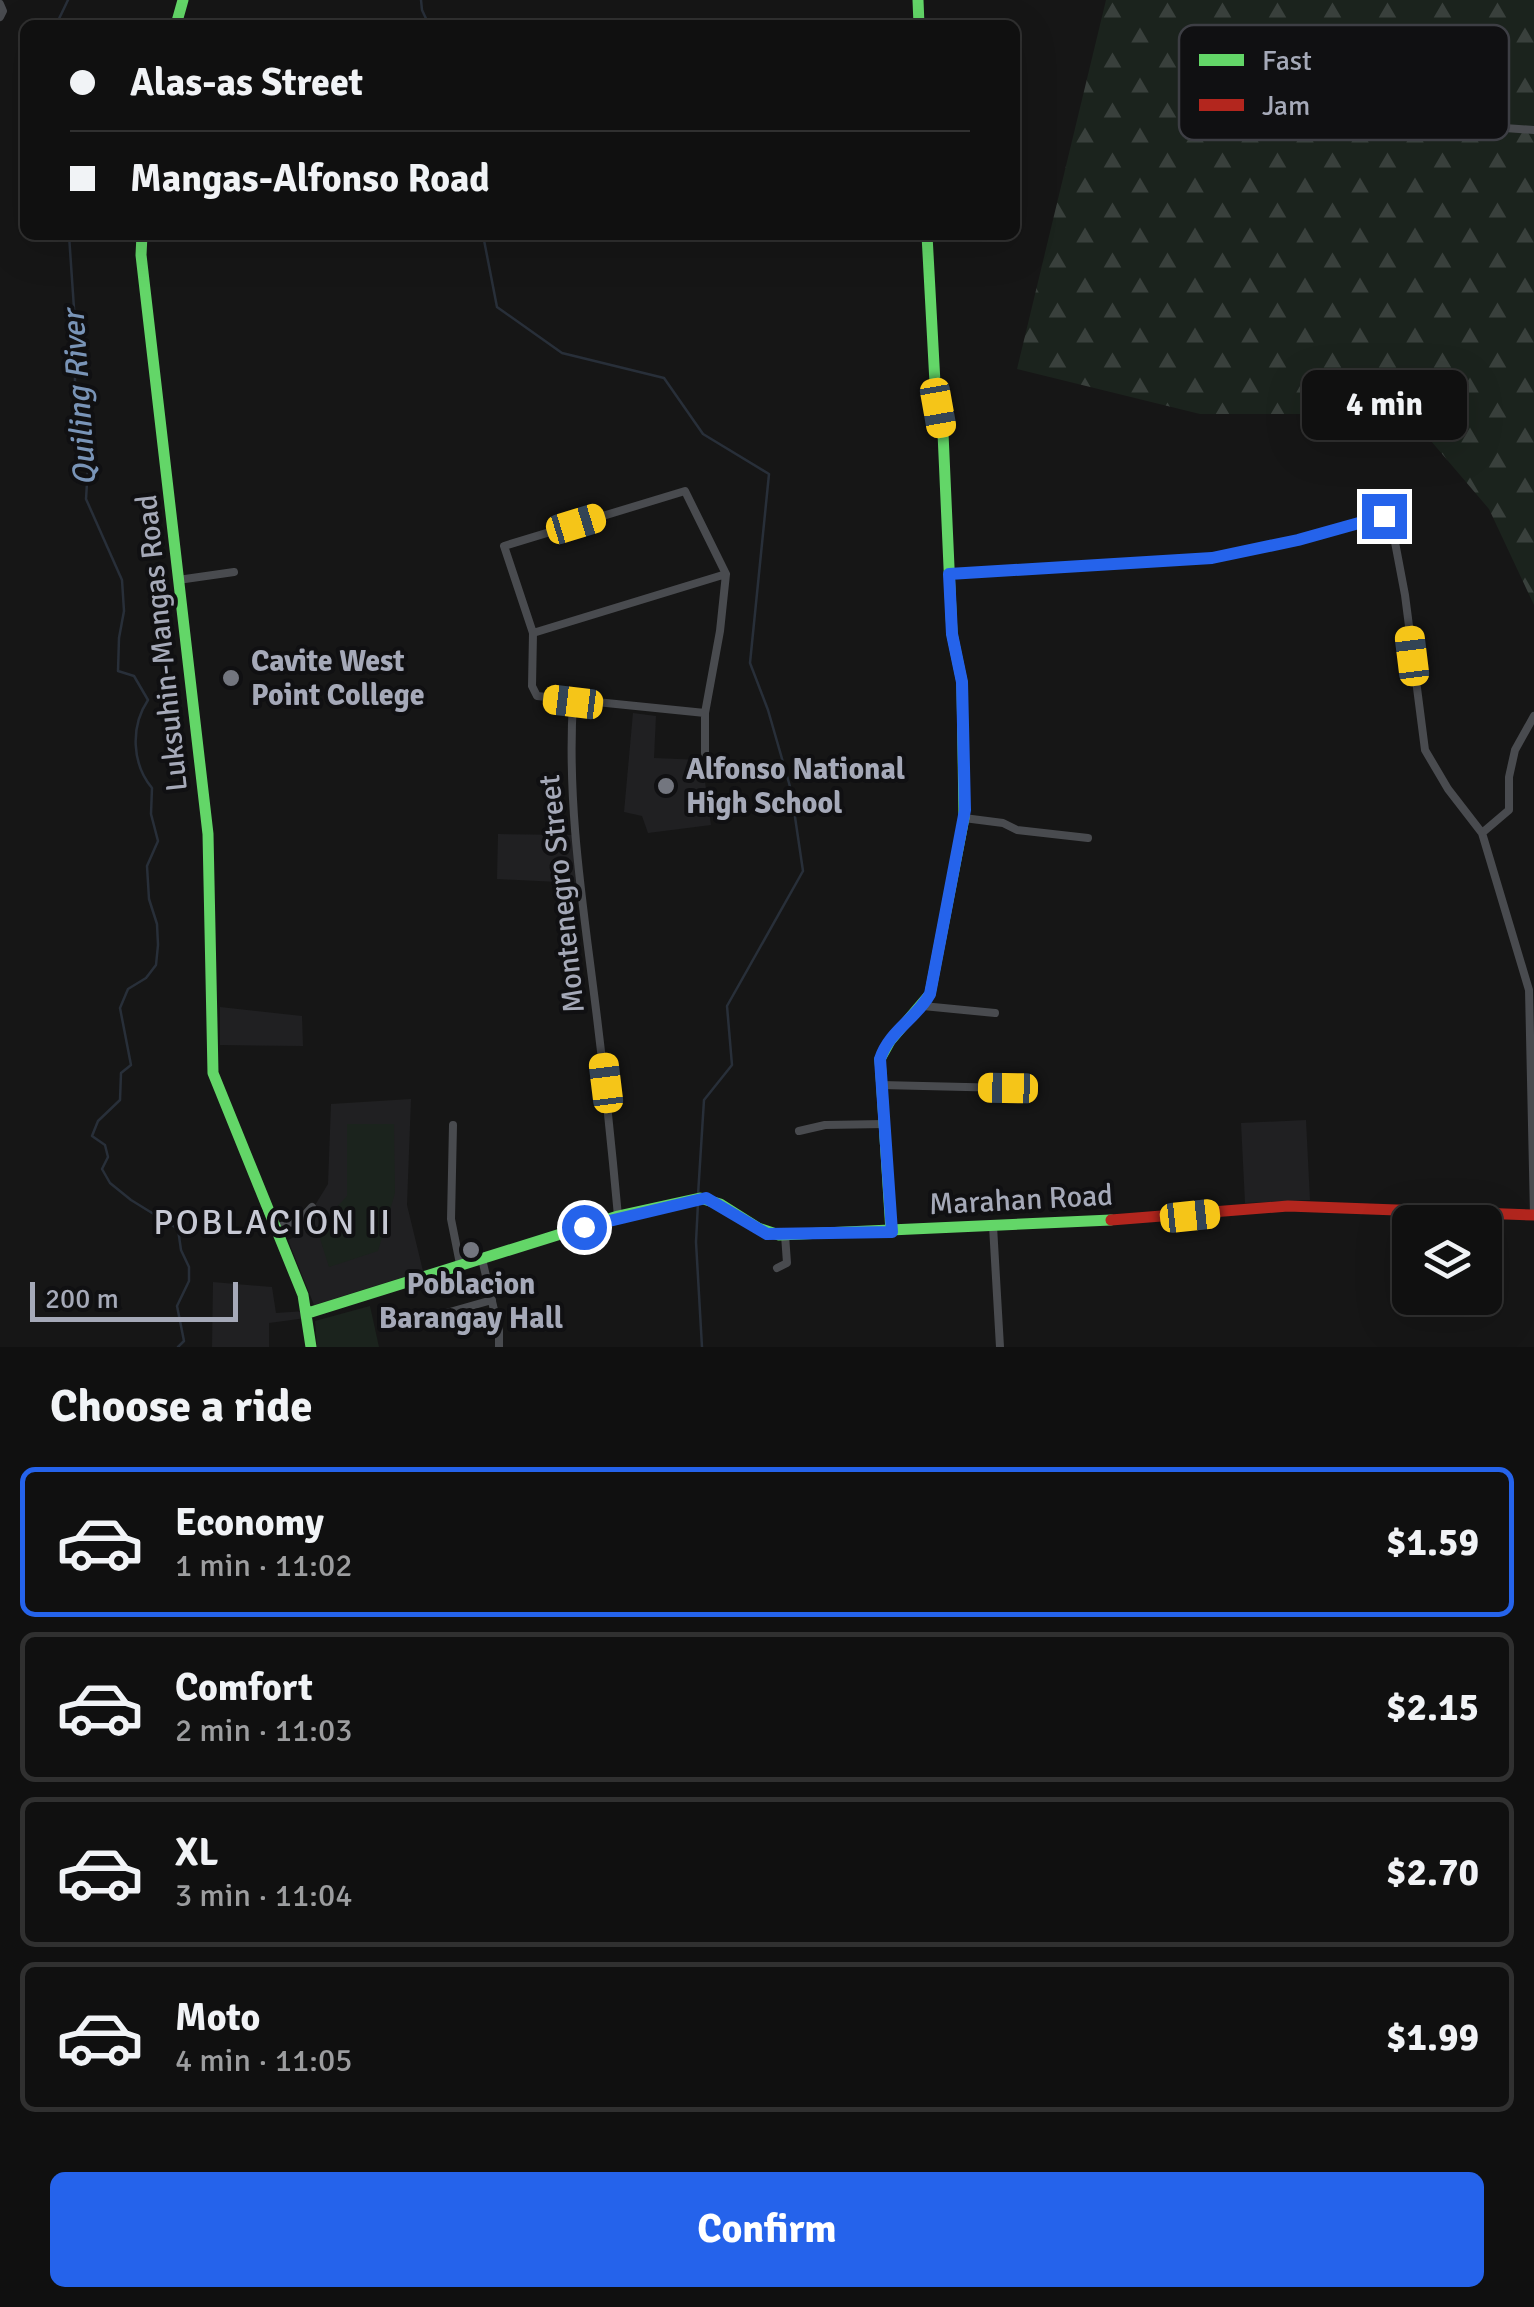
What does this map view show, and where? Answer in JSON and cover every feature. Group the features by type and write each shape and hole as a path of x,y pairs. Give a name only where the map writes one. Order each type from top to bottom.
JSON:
{"main road":[{"name":"Luksuhin-Mangas Road","path":"142,240 208,834 214,1084 308,1313 311,1347"},
{"path":"892,1232 880,1059 890,1038 923,1006 934,979 964,818 962,682 952,634 943,434 935,383 927,240"},
{"name":"Marahan Road","path":"618,1216 700,1198 712,1200 757,1230 785,1235 1190,1216 1288,1206 1534,1215"},
{"path":"308,1313 618,1216"}],"street":[{"path":"0,4 0,18"},
{"path":"1509,128 1534,130"},
{"path":"704,713 573,702 542,698 534,692 533,633 504,546 685,491 726,574 704,713 704,753"},
{"path":"949,574 1212,558 1384,516 1391,520 1425,750 1448,789 1482,833 1529,990 1534,1215"},
{"path":"178,580 234,572"},
{"path":"533,633 726,574"},
{"name":"Montenegro Street","path":"573,702 570,747 577,850 618,1216"},
{"path":"1482,833 1509,810 1509,777 1515,750 1534,716"},
{"path":"964,818 1004,822 1017,830 1088,838"},
{"path":"923,1006 995,1013"},
{"path":"881,1085 1008,1088"},
{"path":"799,1130 825,1125 884,1124"},
{"path":"453,1125 451,1219 460,1264"},
{"path":"276,1228 300,1219 312,1207"},
{"path":"993,1226 1000,1347"},
{"path":"777,1268 787,1263 785,1235"},
{"path":"482,1257 499,1347"},
{"path":"411,1323 492,1300"}],"shaded area":[{"name":"Alfonso National High School","path":"633,713 656,716 654,758 702,760 711,825 648,833 642,816 624,812"},
{"path":"498,834 573,835 578,883 497,879"},
{"path":"220,1007 302,1016 303,1046 220,1045"},
{"path":"411,1099 407,1205 423,1271 314,1305 288,1240 296,1236 294,1224 309,1215 328,1184 331,1104"},
{"path":"1306,1120 1310,1200 1245,1203 1241,1123"},
{"path":"213,1282 272,1287 276,1313 305,1311 306,1318 269,1323 269,1347 212,1347"}],"green space":[{"path":"1106,0 1534,0 1534,605 1489,509 1408,414 1200,414 1017,369"},
{"path":"347,1124 394,1124 395,1193 378,1251 329,1267 317,1229 347,1196"},
{"path":"370,1306 379,1347 317,1347 315,1321"}],"waterway":[{"path":"58,20 68,0"},
{"path":"421,0 427,20"},
{"name":"Quiling River","path":"69,240 75,323 75,437 88,467 86,499 122,580 124,611 118,671 134,676 148,700 138,722 136,745 140,768 152,788 151,814 158,841 147,866 149,899 157,924 156,965 146,978 128,989 120,1008 131,1065 121,1073 120,1100 98,1121 92,1136 105,1145 108,1157 102,1169 110,1183 178,1229 189,1267 189,1281 177,1306 184,1341 178,1347"},
{"path":"484,240 497,307 562,353 664,378 703,434 769,474 750,663 791,790 803,871 727,1006 732,1065 704,1100 698,1195"},
{"path":"698,1203 696,1242 702,1347"}],"traffic: fast":[{"path":"177,20 183,0"},
{"path":"918,0 919,20"},
{"path":"142,240 208,834 213,1073 303,1295 311,1347"},
{"path":"891,1232 880,1059 890,1041 930,994 964,818 962,682 952,634 943,433 935,383 927,240"},
{"path":"308,1313 618,1216 700,1198 720,1204 758,1228 779,1235 1111,1220"}],"traffic: jam":[{"path":"1111,1220 1288,1206 1534,1215"}],"place":[{"name":"Cavite West Point College","path":"231,678"},
{"name":"Alfonso National High School","path":"666,786"},
{"name":"Poblacion Barangay Hall","path":"471,1250"}],"district":[{"name":"POBLACION II","path":"273,1222"}],"route":[{"path":"584,1227 706,1198 767,1234 892,1232 880,1059 890,1038 930,994 964,818 962,682 952,634 949,574 1212,558 1384,516"}]}
